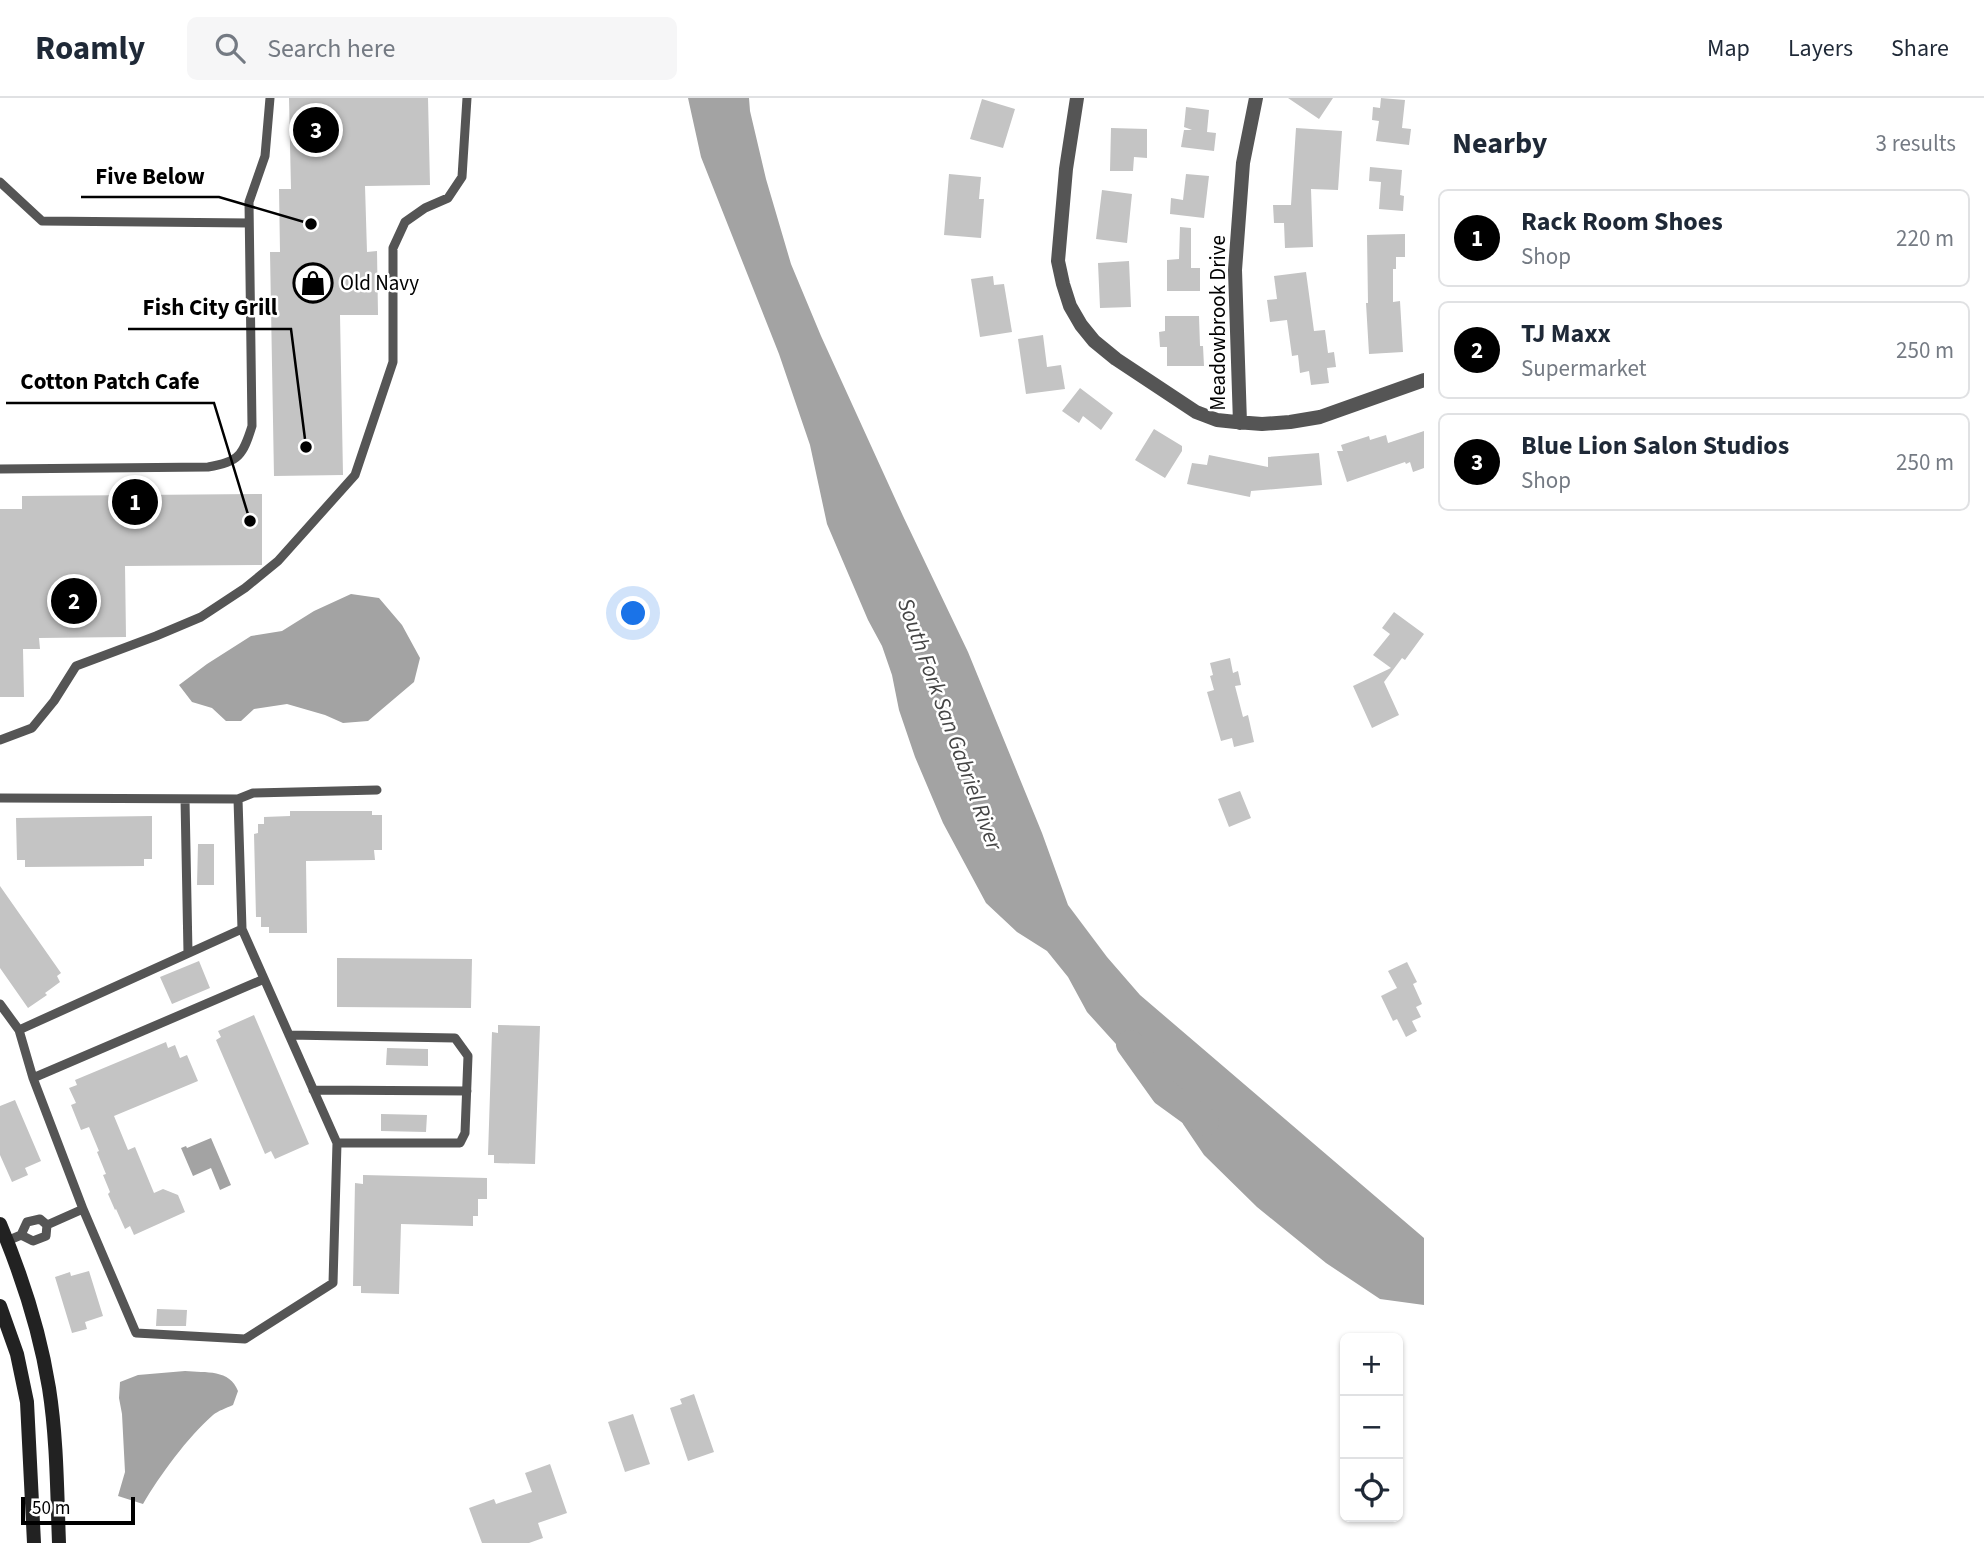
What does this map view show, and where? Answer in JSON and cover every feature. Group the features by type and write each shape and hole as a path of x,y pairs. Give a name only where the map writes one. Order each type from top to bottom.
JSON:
{"street":[{"path":"1077,98 1066,169 1058,261 1070,306 1081,325 1094,341 1116,359 1196,412 1217,421 1238,423 1290,422 1320,417 1424,380"},
{"name":"Meadowbrook Drive","path":"1238,423 1235,270 1243,163 1256,98"},
{"path":"0,1224 4,1242 32,1314 49,1387 54,1429 59,1543"},
{"path":"0,1306 17,1354 27,1402 34,1543"}],"lane":[{"path":"0,469 208,467 229,464 245,449 252,426 249,202 265,156 270,98"},
{"path":"0,740 32,728 54,701 76,666 201,617 245,588 278,561 355,475 393,362 393,248 405,222 425,208 448,198 462,177 467,98"},
{"path":"0,182 42,222 249,223"},
{"path":"0,797 238,799 253,793 377,790"},
{"path":"185,799 188,953"},
{"path":"0,1004 19,1030 33,1078 83,1209 136,1334 245,1339 333,1283 337,1143 242,929 238,799"},
{"path":"19,1030 242,929"},
{"path":"33,1078 264,979"},
{"path":"289,1035 455,1038 468,1056 466,1133 460,1143 337,1143"},
{"path":"313,1090 467,1091"},
{"path":"47,1225 83,1209"},
{"path":"4,1242 21,1235 27,1222 40,1219 47,1225"},
{"path":"21,1235 33,1241 46,1236 47,1225"}],"water":[{"path":"688,98 749,98 766,179 791,264 903,516 968,652 1042,833 1068,905 1140,995 1424,1238 1424,1305 1380,1299 1326,1263 1257,1207 1204,1155 1183,1124 1173,1095 1166,1085 1125,1054 1087,1012 1068,977 1047,951 1017,932 986,903 943,823 915,757 882,646 827,524 810,445 779,354 701,157"},
{"path":"351,594 379,598 402,625 420,658 414,682 368,721 343,723 287,704 254,709 241,721 226,721 212,708 192,702 179,685 251,636 282,631 314,611"},
{"path":"211,1138 231,1185 220,1190 211,1168 193,1176 181,1148"},
{"path":"185,1371 216,1374 229,1379 238,1391 233,1405 213,1415 193,1435 143,1504 118,1496 125,1472 120,1382 138,1375"}],"building":[{"path":"289,98 428,98 430,185 365,186 367,252 377,251 378,315 340,315 343,475 274,476 270,252 280,252 279,189 291,189"},
{"path":"1288,98 1333,98 1319,119"},
{"path":"1381,98 1405,100 1402,128 1411,129 1409,145 1376,141 1379,121 1372,120 1373,107 1380,108"},
{"path":"982,99 1015,109 1003,148 970,139"},
{"path":"1186,107 1209,110 1207,132 1216,133 1214,151 1181,147 1184,130 1192,130 1184,127"},
{"path":"1111,128 1147,129 1147,158 1134,157 1133,171 1110,171"},
{"path":"1296,128 1342,131 1338,190 1311,189 1313,247 1285,248 1284,223 1274,223 1273,205 1291,205"},
{"path":"1370,167 1402,170 1400,195 1404,196 1403,211 1379,209 1381,182 1369,181"},
{"path":"949,174 981,177 979,199 984,199 981,238 944,235"},
{"path":"1186,174 1209,176 1204,218 1170,214 1171,198 1183,200"},
{"path":"1102,190 1132,194 1127,243 1096,239"},
{"path":"1180,227 1191,228 1191,268 1200,268 1200,291 1167,291 1167,260 1179,259"},
{"path":"1405,234 1405,257 1396,257 1396,269 1393,269 1393,302 1400,301 1403,352 1369,354 1366,303 1367,235"},
{"path":"1129,261 1131,307 1100,308 1098,263"},
{"path":"1306,272 1314,331 1325,330 1328,353 1334,352 1336,367 1327,368 1329,383 1311,385 1309,371 1300,373 1298,355 1292,356 1287,320 1270,322 1267,300 1277,299 1274,276"},
{"path":"993,276 994,285 1004,284 1012,332 980,337 971,279"},
{"path":"1165,316 1199,316 1204,366 1167,366 1167,347 1160,347 1159,332 1165,331"},
{"path":"1043,335 1047,367 1061,365 1065,389 1026,394 1018,339"},
{"path":"1080,388 1113,413 1101,430 1083,416 1079,423 1062,411"},
{"path":"1154,429 1182,446 1182,451 1165,478 1135,460"},
{"path":"1424,431 1424,468 1413,472 1410,462 1405,462 1347,482 1337,451 1343,451 1341,445 1369,436 1370,440 1386,435 1388,443"},
{"path":"1319,453 1322,485 1251,491 1250,497 1187,484 1192,463 1207,465 1209,455 1268,467 1268,457"},
{"path":"262,494 262,565 125,566 126,637 39,638 40,649 23,649 24,697 0,697 0,509 22,509 22,496"},
{"path":"1394,612 1424,634 1384,682 1399,715 1372,728 1353,686 1391,668 1373,655 1390,634 1382,628"},
{"path":"1230,658 1233,673 1238,671 1241,685 1235,686 1243,717 1248,715 1254,742 1234,747 1232,738 1221,741 1207,692 1214,690 1210,663"},
{"path":"1240,791 1251,818 1229,827 1218,799"},
{"path":"290,811 372,811 372,815 382,815 382,850 374,850 375,860 306,861 307,933 269,933 269,927 261,927 261,917 256,917 254,834 258,833 258,824 264,824 264,817 290,816"},
{"path":"152,816 152,859 144,859 144,866 25,867 25,860 17,860 16,818"},
{"path":"198,844 214,844 214,885 197,885"},
{"path":"0,886 61,973 57,976 60,982 28,1008 0,968"},
{"path":"337,958 472,959 471,1008 337,1007"},
{"path":"199,961 210,988 172,1004 160,977"},
{"path":"1407,962 1417,982 1413,984 1422,1004 1416,1007 1421,1017 1412,1021 1417,1031 1406,1037 1397,1019 1393,1021 1381,996 1397,988 1388,971"},
{"path":"254,1015 309,1144 275,1159 271,1151 265,1154 216,1040 221,1037 218,1031"},
{"path":"498,1025 540,1026 535,1164 494,1163 494,1155 488,1155 492,1032 498,1033"},
{"path":"166,1042 168,1048 175,1045 180,1058 187,1055 198,1081 114,1116 128,1150 135,1147 154,1193 163,1189 178,1195 185,1212 134,1235 130,1226 125,1229 115,1210 108,1194 110,1192 103,1175 106,1174 97,1152 99,1151 89,1127 81,1130 71,1105 76,1103 69,1088 77,1085 75,1080"},
{"path":"387,1048 428,1049 428,1066 386,1065"},
{"path":"15,1100 41,1161 25,1168 28,1175 12,1182 0,1155 0,1106"},
{"path":"381,1114 427,1115 426,1132 381,1131"},
{"path":"363,1175 487,1178 487,1199 478,1199 478,1216 473,1216 473,1226 401,1224 399,1294 361,1293 361,1286 353,1286 355,1183 363,1184"},
{"path":"89,1271 103,1316 85,1322 87,1329 72,1333 55,1277 70,1272 71,1276"},
{"path":"157,1309 187,1310 186,1326 156,1326"},
{"path":"694,1394 714,1452 688,1461 670,1408 682,1404 680,1399"},
{"path":"633,1414 650,1464 625,1472 608,1422"},
{"path":"550,1464 567,1513 538,1523 543,1538 529,1543 482,1543 469,1508 494,1499 496,1504 532,1492 525,1473"}],"waterway":[{"name":"South Fork San Gabriel River","path":"1130,1044 1165,1093 1205,1122"}],"place":[{"name":"Blue Lion Salon Studios","path":"316,130"},
{"name":"Five Below","path":"311,224"},
{"name":"Old Navy","path":"313,283"},
{"name":"Fish City Grill","path":"306,447"},
{"name":"Rack Room Shoes","path":"135,502"},
{"name":"Cotton Patch Cafe","path":"250,521"},
{"name":"TJ Maxx","path":"74,601"}]}
